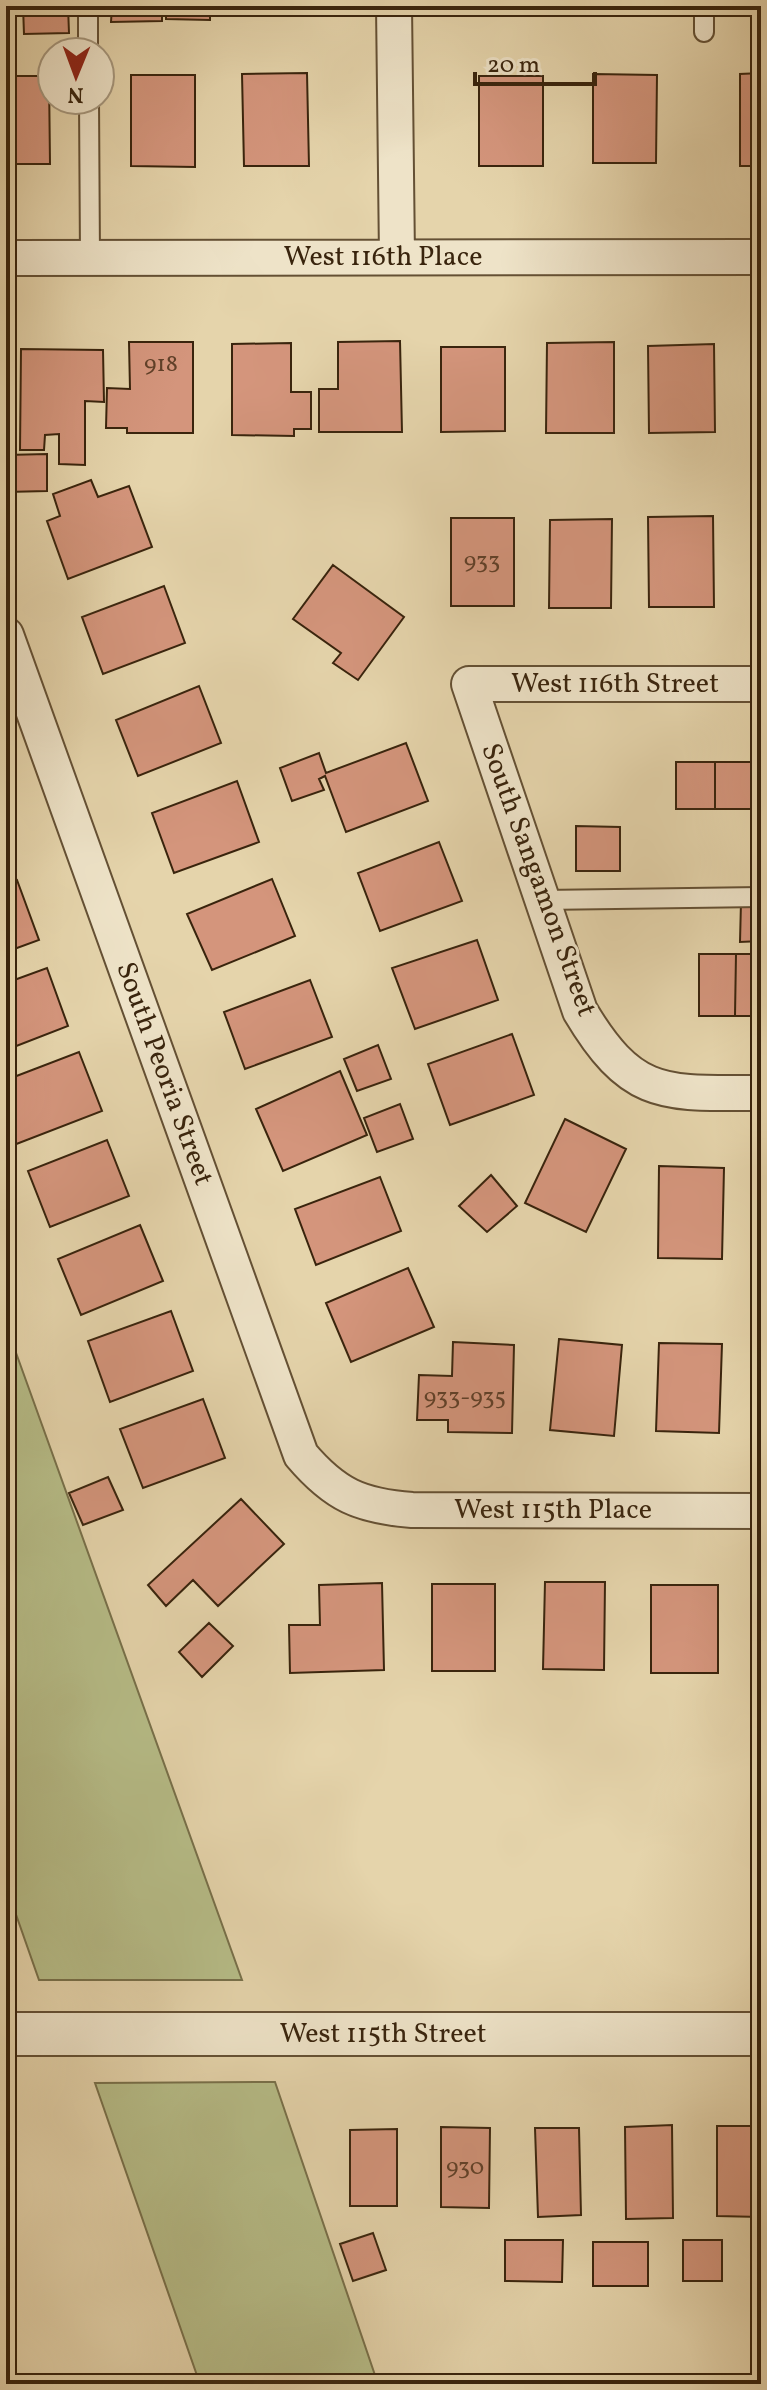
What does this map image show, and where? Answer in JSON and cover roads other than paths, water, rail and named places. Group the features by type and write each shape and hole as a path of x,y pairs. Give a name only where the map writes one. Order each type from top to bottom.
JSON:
{"street":[{"path":"394,6 397,257"},
{"name":"West 116th Place","path":"6,258 761,257"},
{"name":"South Peoria Street","path":"6,635 301,1455 321,1479 347,1497"},
{"name":"West 116th Street","path":"469,684 761,684"},
{"name":"South Sangamon Street","path":"469,684 580,1011 619,1066 650,1085 683,1093 761,1093"},
{"name":"West 115th Place","path":"347,1497 380,1507 412,1510 761,1511"},
{"name":"West 115th Street","path":"6,2034 761,2034"}],"lane":[{"path":"88,6 88,36"},
{"path":"704,6 704,32"},
{"path":"89,116 90,258"},
{"path":"543,900 761,897"}]}
